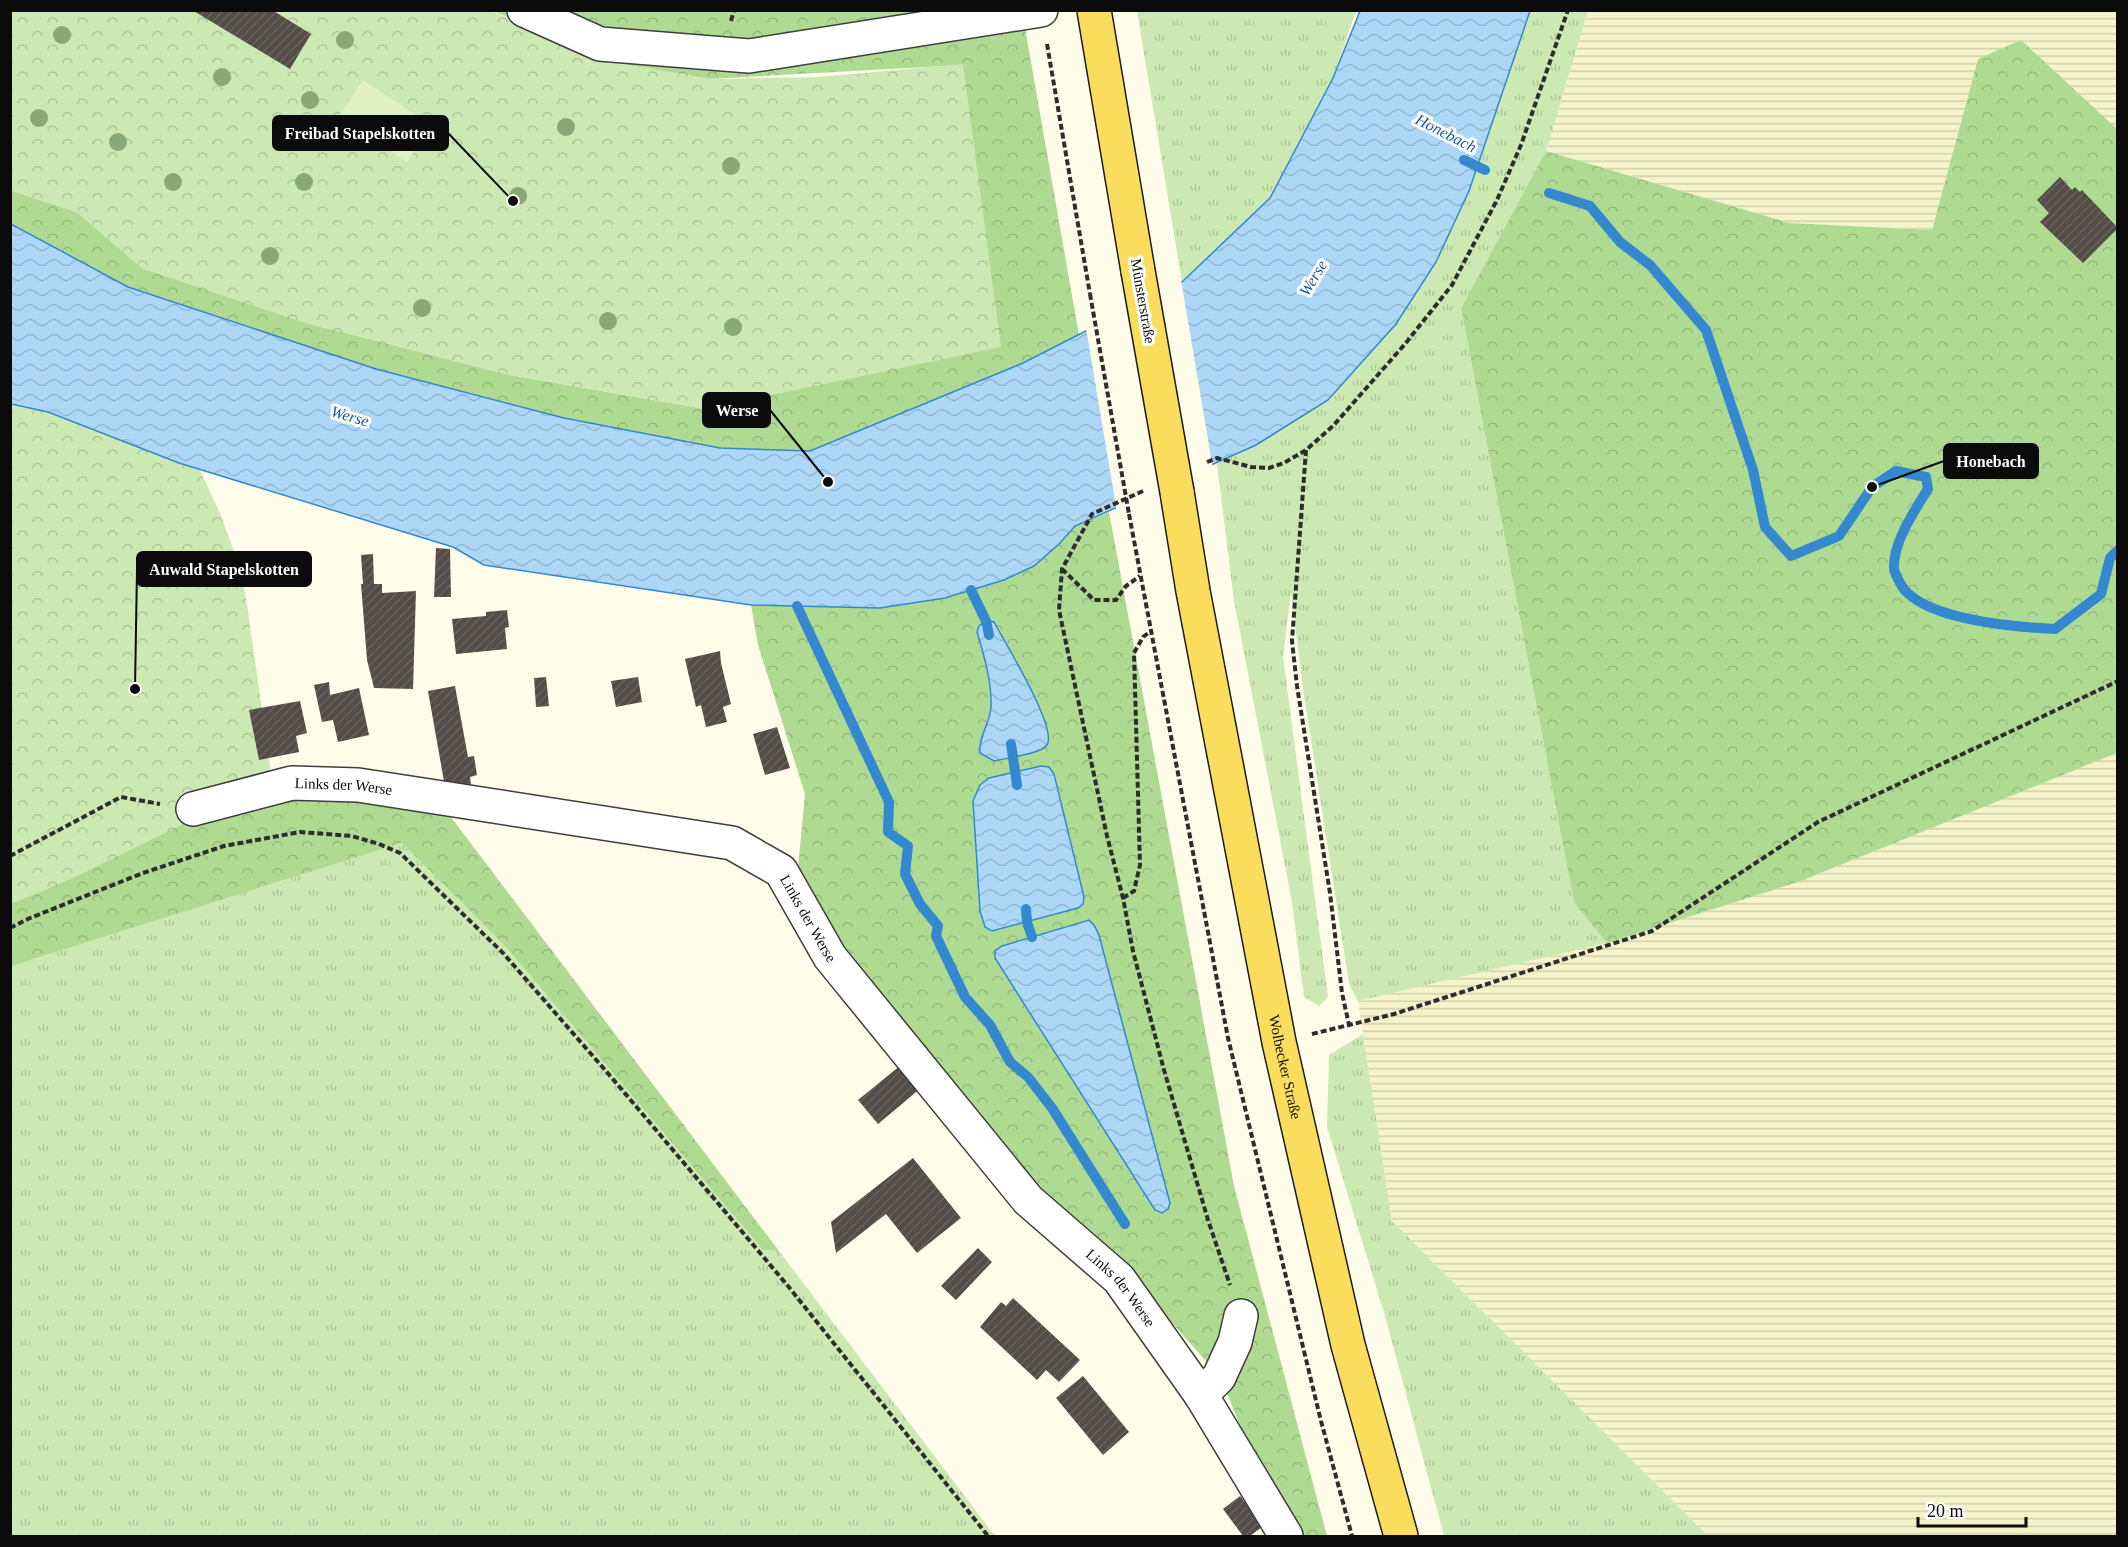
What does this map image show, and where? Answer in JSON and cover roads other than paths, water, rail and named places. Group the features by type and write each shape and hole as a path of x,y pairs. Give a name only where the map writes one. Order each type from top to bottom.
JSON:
{"main road":[{"name":"Münsterstraße","path":"1094,10 1193,591"},
{"name":"Wolbecker Straße","path":"1193,591 1279,1042 1348,1345 1401,1536"}],"lane":[{"path":"524,10 600,44 749,56 1043,22"},
{"name":"Links der Werse","path":"193,809 292,783 358,785 732,843 782,871 830,957 1028,1200 1119,1279 1201,1395 1286,1536"},
{"path":"1201,1395 1219,1377 1235,1342 1241,1317"}],"water":[{"path":"1360,11 1530,11 1469,191 1436,262 1396,324 1328,400 1256,445 1075,526 1034,566 1004,580 945,598 880,608 751,605 484,565 453,547 179,463 48,412 11,404 11,224 128,287 376,369 564,418 720,448 810,451 1023,363 1182,282 1270,198 1333,78"},
{"path":"986,621 994,622 1018,665 1038,704 1048,736 1047,745 1038,751 994,761 980,753 991,707 989,679 977,632 979,626"},
{"path":"1041,766 1049,767 1054,774 1084,897 1083,904 1078,908 992,931 985,927 980,911 973,801 980,785 989,778"},
{"path":"1089,920 1099,935 1170,1203 1168,1209 1162,1213 1155,1210 995,958 995,951 1002,946"}],"waterway":[{"name":"Honebach","path":"1464,160 1485,170"},
{"name":"Honebach","path":"1549,193 1590,206 1620,242 1650,265 1706,330 1753,470 1765,527 1791,556 1839,536 1872,487 1896,471 1926,477 1928,489 1901,537 1895,558 1895,573 1909,594 1925,605 1946,613 1993,623 2055,629 2101,594 2110,558 2118,550"},
{"path":"971,590 986,621 989,635"},
{"path":"797,606 889,802 888,832 908,846 905,874 920,904 938,926 936,936 965,997 990,1025 1010,1062 1028,1077 1052,1108 1125,1224"},
{"path":"1011,744 1017,785"},
{"path":"1026,909 1032,937"}],"place":[{"name":"Freibad Stapelskotten","path":"513,201"},
{"name":"Werse","path":"828,482"},
{"name":"Honebach","path":"1872,487"},
{"name":"Auwald Stapelskotten","path":"135,689"}]}
